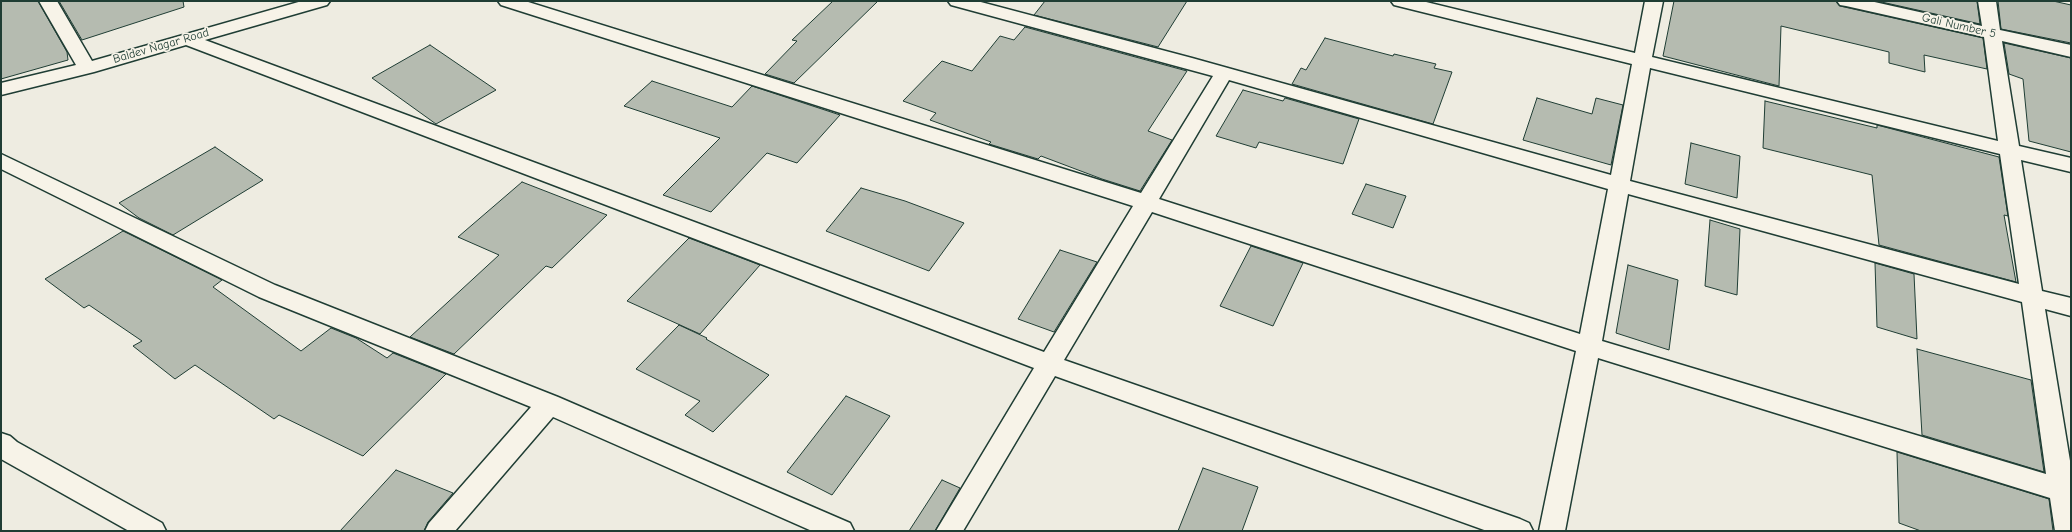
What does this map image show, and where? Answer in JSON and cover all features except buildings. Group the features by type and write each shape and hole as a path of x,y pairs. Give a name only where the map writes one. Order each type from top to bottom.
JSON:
{"street":[{"path":"48,1 87,68"},
{"name":"Baldev Nagar Road","path":"1,89 87,68 321,1"},
{"path":"507,1 1145,202 1589,346 2066,492"},
{"path":"957,1 1224,72 1619,184 2071,307"},
{"path":"1400,1 2071,165"},
{"path":"1552,531 1589,346 1654,1"},
{"name":"Gali Number 5","path":"1846,1 2071,52"},
{"path":"1987,1 2032,296 2066,492 2068,531"},
{"path":"186,39 540,171 1048,364 1520,531"},
{"path":"949,531 1224,72"},
{"path":"1,161 266,291 549,404 842,531"},
{"path":"438,531 549,404"},
{"path":"1,444 8,450 153,531"}]}
